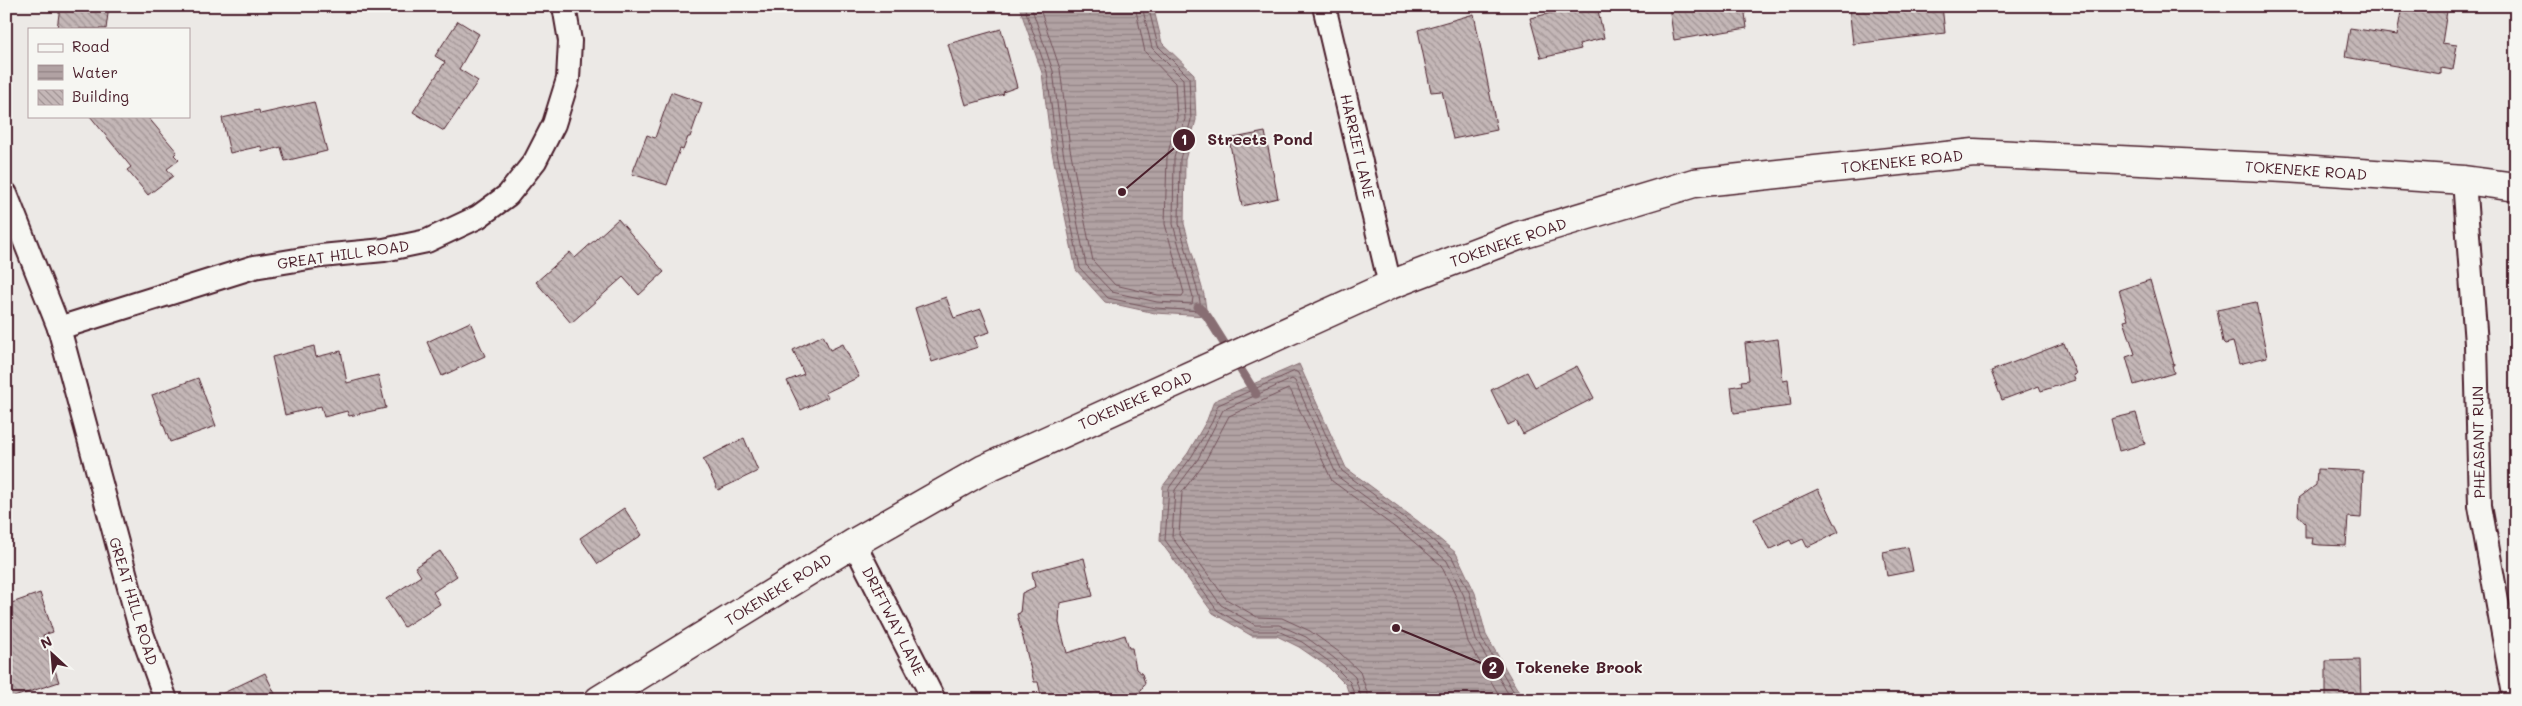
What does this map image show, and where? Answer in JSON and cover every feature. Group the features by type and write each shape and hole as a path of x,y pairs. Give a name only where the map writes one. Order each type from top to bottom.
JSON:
{"main road":[{"name":"TOKENEKE ROAD","path":"599,700 854,542 984,469 1390,285 1518,236 1694,183 1974,153 2286,168 2464,180 2516,188"}],"street":[{"name":"GREAT HILL ROAD","path":"58,328 254,267 321,256 384,250 427,241 478,217 508,195 535,161 554,124 568,79 570,41 564,6"},
{"name":"HARRIET LANE","path":"1324,6 1390,285"},
{"name":"PHEASANT RUN","path":"2464,180 2476,344 2480,506 2515,700"},
{"name":"GREAT HILL ROAD","path":"6,194 58,328 140,628 166,700"},
{"name":"DRIFTWAY LANE","path":"854,542 934,700"}],"water":[{"path":"1019,6 1153,6 1162,43 1194,74 1196,120 1185,160 1184,224 1204,295 1207,316 1155,313 1105,302 1076,270 1052,152 1042,73"},
{"path":"1299,364 1346,468 1419,522 1456,553 1475,593 1486,635 1516,687 1526,700 1351,700 1346,685 1328,667 1299,647 1277,636 1252,636 1213,613 1160,541 1163,486 1188,453 1207,420 1214,401"}],"building":[{"path":"60,6 109,6 106,28 57,28"},
{"path":"1581,6 1597,6 1604,38 1579,44 1581,49 1541,58 1530,18"},
{"path":"1669,6 1744,6 1747,28 1674,40"},
{"path":"1849,6 1942,6 1945,33 1853,44"},
{"path":"2402,6 2429,6 2429,8 2447,11 2442,43 2457,45 2453,70 2441,68 2441,74 2345,57 2350,28 2397,35"},
{"path":"1474,14 1497,130 1453,139 1442,91 1431,92 1418,30"},
{"path":"458,21 479,34 459,69 478,81 444,131 413,112 445,62 435,56"},
{"path":"1001,29 1017,87 1003,92 1004,94 966,105 948,44"},
{"path":"671,92 702,103 690,137 688,137 683,150 680,149 667,185 632,174 647,135 655,138"},
{"path":"314,102 327,151 285,161 281,147 262,152 261,146 230,153 222,118 259,110 260,114"},
{"path":"92,118 149,118 177,152 174,155 179,160 167,169 173,176 148,195 127,170 131,167"},
{"path":"1265,132 1278,198 1242,206 1229,139"},
{"path":"618,219 664,272 639,295 623,277 571,323 536,282 570,252 575,258"},
{"path":"2150,280 2174,365 2172,365 2174,373 2134,385 2126,357 2135,354 2124,321 2128,320 2119,290"},
{"path":"946,297 954,318 981,309 990,332 974,337 978,347 932,362 915,308"},
{"path":"2256,302 2267,357 2239,364 2233,342 2225,344 2223,342 2217,310"},
{"path":"470,322 485,356 442,376 427,342"},
{"path":"823,335 830,350 843,344 859,377 825,393 828,397 801,410 787,381 804,374 793,350"},
{"path":"1778,339 1783,381 1788,380 1791,406 1734,413 1731,387 1742,385 1741,381 1749,380 1745,343"},
{"path":"2064,343 2076,374 2073,375 2075,380 2041,391 2039,386 2002,400 1991,371"},
{"path":"314,346 316,357 341,351 347,383 378,375 386,408 349,416 347,411 324,417 321,406 285,415 272,357"},
{"path":"1577,366 1594,398 1523,434 1516,421 1508,425 1491,390 1527,372 1535,387"},
{"path":"198,378 216,426 170,442 152,395"},
{"path":"2136,413 2145,444 2119,451 2111,419"},
{"path":"744,438 758,471 718,490 703,459"},
{"path":"2317,469 2363,471 2361,518 2348,517 2346,546 2312,544 2313,538 2305,538 2305,523 2298,515 2299,498 2316,485"},
{"path":"1818,489 1839,532 1807,547 1803,539 1792,544 1790,540 1769,550 1754,519"},
{"path":"624,508 642,535 598,564 580,538"},
{"path":"1908,547 1913,571 1887,576 1883,552"},
{"path":"440,551 457,576 433,592 440,604 404,627 386,599 421,576 415,567"},
{"path":"1084,558 1093,596 1060,603 1059,623 1067,653 1125,635 1129,648 1132,648 1136,669 1142,674 1145,683 1140,692 1137,693 1138,700 1042,700 1038,682 1034,682 1017,614 1020,613 1022,593 1035,587 1032,572"},
{"path":"40,593 53,632 43,635 59,682 11,698 6,685 6,605"},
{"path":"2360,660 2361,700 2326,700 2326,661"},
{"path":"265,673 278,700 209,700"}],"waterway":[{"path":"1198,307 1207,316 1256,394"}],"place":[{"name":"Streets Pond","path":"1122,192"},
{"name":"Tokeneke Brook","path":"1396,628"}]}
